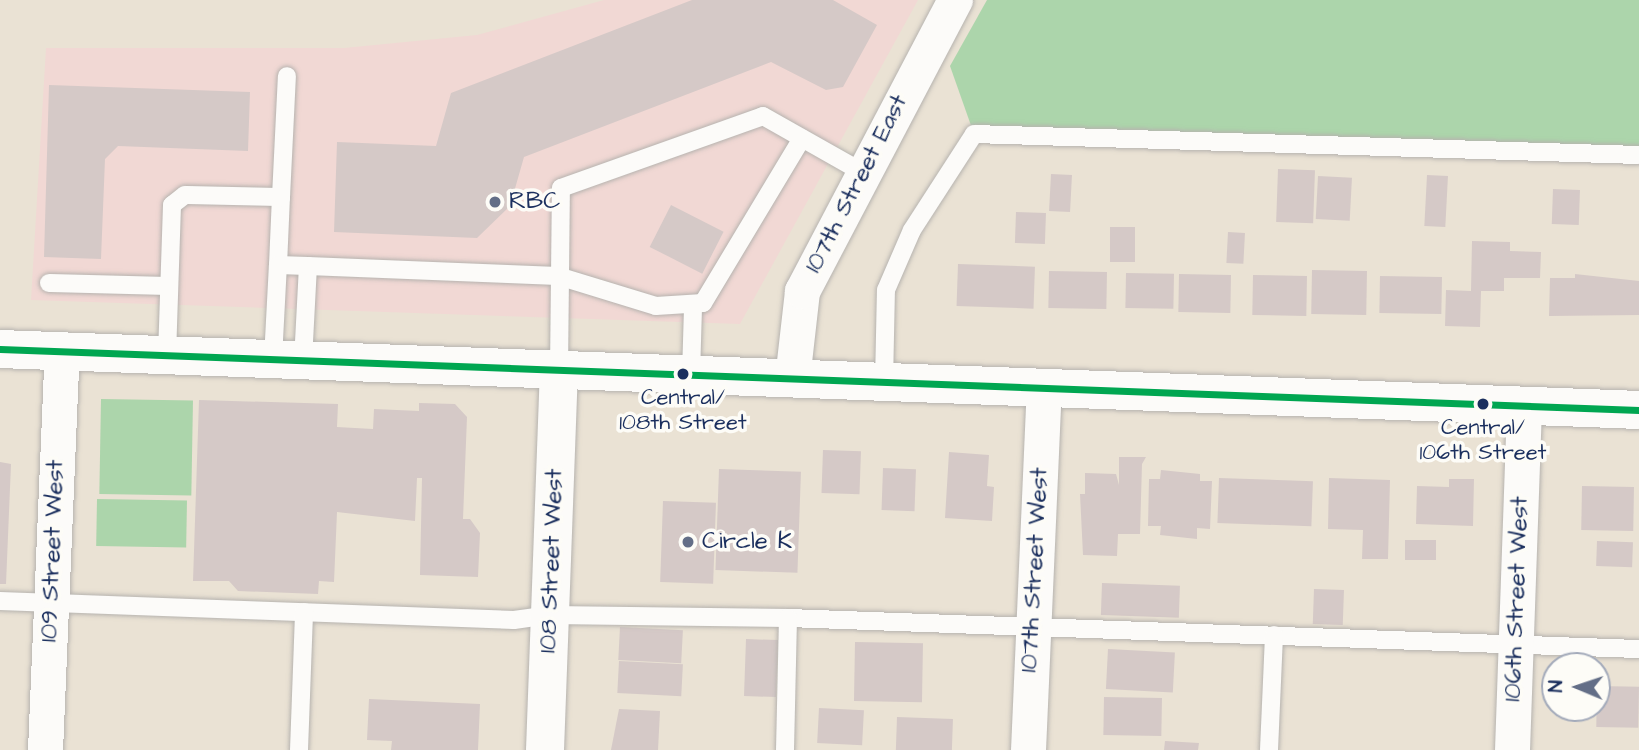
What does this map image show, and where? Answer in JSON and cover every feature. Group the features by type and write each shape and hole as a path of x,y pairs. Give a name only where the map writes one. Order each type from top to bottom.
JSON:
{"main road":[{"path":"0,349 1639,410"},
{"name":"108 Street West","path":"545,750 559,371"}],"street":[{"name":"107th Street East","path":"792,379 802,291 862,172 955,0"},
{"name":"109 Street West","path":"45,750 62,352"},
{"name":"107th Street West","path":"1028,750 1044,389"},
{"name":"106th Street West","path":"1512,750 1524,407"}],"lane":[{"path":"287,75 278,265 288,360"},
{"path":"559,371 561,188 763,116 862,172"},
{"path":"884,383 887,290 912,230 974,134 1639,155"},
{"path":"278,265 558,276 656,306 693,306 710,297 802,138"},
{"path":"167,356 172,205 185,195 281,197"},
{"path":"288,360 308,266"},
{"path":"49,283 169,286"},
{"path":"691,375 693,306"},
{"path":"0,601 514,620 551,615 788,618 1639,649"},
{"path":"299,750 304,612"},
{"path":"785,750 788,618"},
{"path":"1269,750 1275,635"}],"shaded area":[{"path":"604,0 918,0 740,324 31,300 46,48 344,48 477,35"}],"green space":[{"path":"987,0 1639,0 1639,155 974,134 950,66"},
{"path":"101,399 193,401 191,496 99,494"},
{"path":"97,499 187,501 186,548 96,546"}],"building":[{"path":"692,0 833,0 877,25 843,87 826,90 771,62 524,157 510,206 477,238 334,232 337,142 436,146 451,93"},
{"path":"49,85 250,92 248,151 118,146 105,159 101,259 44,257"},
{"path":"1278,169 1315,170 1313,223 1276,222"},
{"path":"1051,174 1072,175 1070,212 1049,211"},
{"path":"1427,175 1448,176 1445,227 1424,226"},
{"path":"1318,176 1352,178 1350,221 1316,219"},
{"path":"1553,189 1580,190 1579,225 1552,224"},
{"path":"671,205 724,232 702,274 650,247"},
{"path":"1016,212 1046,213 1045,244 1015,243"},
{"path":"1110,227 1135,227 1135,262 1110,262"},
{"path":"1228,232 1245,233 1243,264 1226,263"},
{"path":"1472,241 1510,242 1510,251 1541,252 1540,278 1504,278 1504,291 1481,291 1480,327 1445,326 1446,290 1471,291"},
{"path":"958,264 1035,267 1033,309 957,306"},
{"path":"1312,270 1367,271 1366,315 1311,314"},
{"path":"1049,271 1107,272 1106,309 1048,308"},
{"path":"1126,273 1174,274 1173,309 1125,308"},
{"path":"1179,274 1231,275 1230,313 1178,312"},
{"path":"1575,274 1639,281 1639,315 1549,316 1550,278 1575,278"},
{"path":"1253,275 1307,276 1306,316 1252,315"},
{"path":"1380,276 1442,277 1441,314 1379,313"},
{"path":"199,400 338,404 337,427 373,429 374,409 419,411 419,403 455,404 467,417 463,519 470,519 480,533 478,577 420,575 422,478 417,478 415,521 337,512 334,582 319,581 318,594 238,591 229,581 193,581"},
{"path":"823,450 861,451 859,494 821,493"},
{"path":"949,452 989,455 987,486 994,487 992,521 945,518"},
{"path":"1119,457 1146,457 1142,464 1140,534 1118,534 1117,556 1083,555 1080,494 1085,494 1085,473 1116,474 1119,485"},
{"path":"0,462 11,464 6,584 0,584"},
{"path":"883,468 916,469 915,511 882,510"},
{"path":"719,469 801,472 797,573 715,570"},
{"path":"1161,470 1200,474 1200,481 1212,481 1210,529 1197,528 1197,539 1160,535 1161,526 1148,526 1149,479 1160,479"},
{"path":"1219,478 1313,481 1311,526 1217,523"},
{"path":"1329,478 1390,480 1388,559 1362,559 1363,530 1328,529"},
{"path":"1449,479 1474,479 1473,526 1416,524 1417,486 1449,487"},
{"path":"1582,486 1634,487 1633,531 1581,530"},
{"name":"Circle K","path":"663,501 716,503 713,584 660,582"},
{"path":"1405,540 1436,540 1436,560 1405,560"},
{"path":"1597,541 1633,542 1632,567 1596,566"},
{"path":"1102,583 1180,586 1179,618 1101,615"},
{"path":"1314,589 1344,590 1343,625 1313,624"},
{"path":"620,627 683,630 681,663 618,660"},
{"path":"746,639 778,640 776,697 744,696"},
{"path":"855,642 923,643 922,702 854,701"},
{"path":"1108,649 1175,653 1173,692 1106,689"},
{"path":"619,661 683,664 681,696 617,693"},
{"path":"1611,686 1639,687 1638,728 1596,727 1596,722 1611,722"},
{"path":"1104,697 1162,698 1161,736 1103,735"},
{"path":"369,699 480,704 478,750 391,750 392,741 367,740"},
{"path":"819,708 864,710 862,745 817,743"},
{"path":"619,709 660,711 658,750 611,750"},
{"path":"897,717 953,719 952,750 896,750"},
{"path":"1165,741 1199,743 1198,750 1164,750"}],"transit line":[{"path":"0,349 1639,410"}],"place":[{"name":"RBC","path":"495,202"},
{"name":"Central/ 108th Street","path":"683,374"},
{"name":"Central/ 106th Street","path":"1483,404"},
{"name":"Circle K","path":"688,542"}]}
